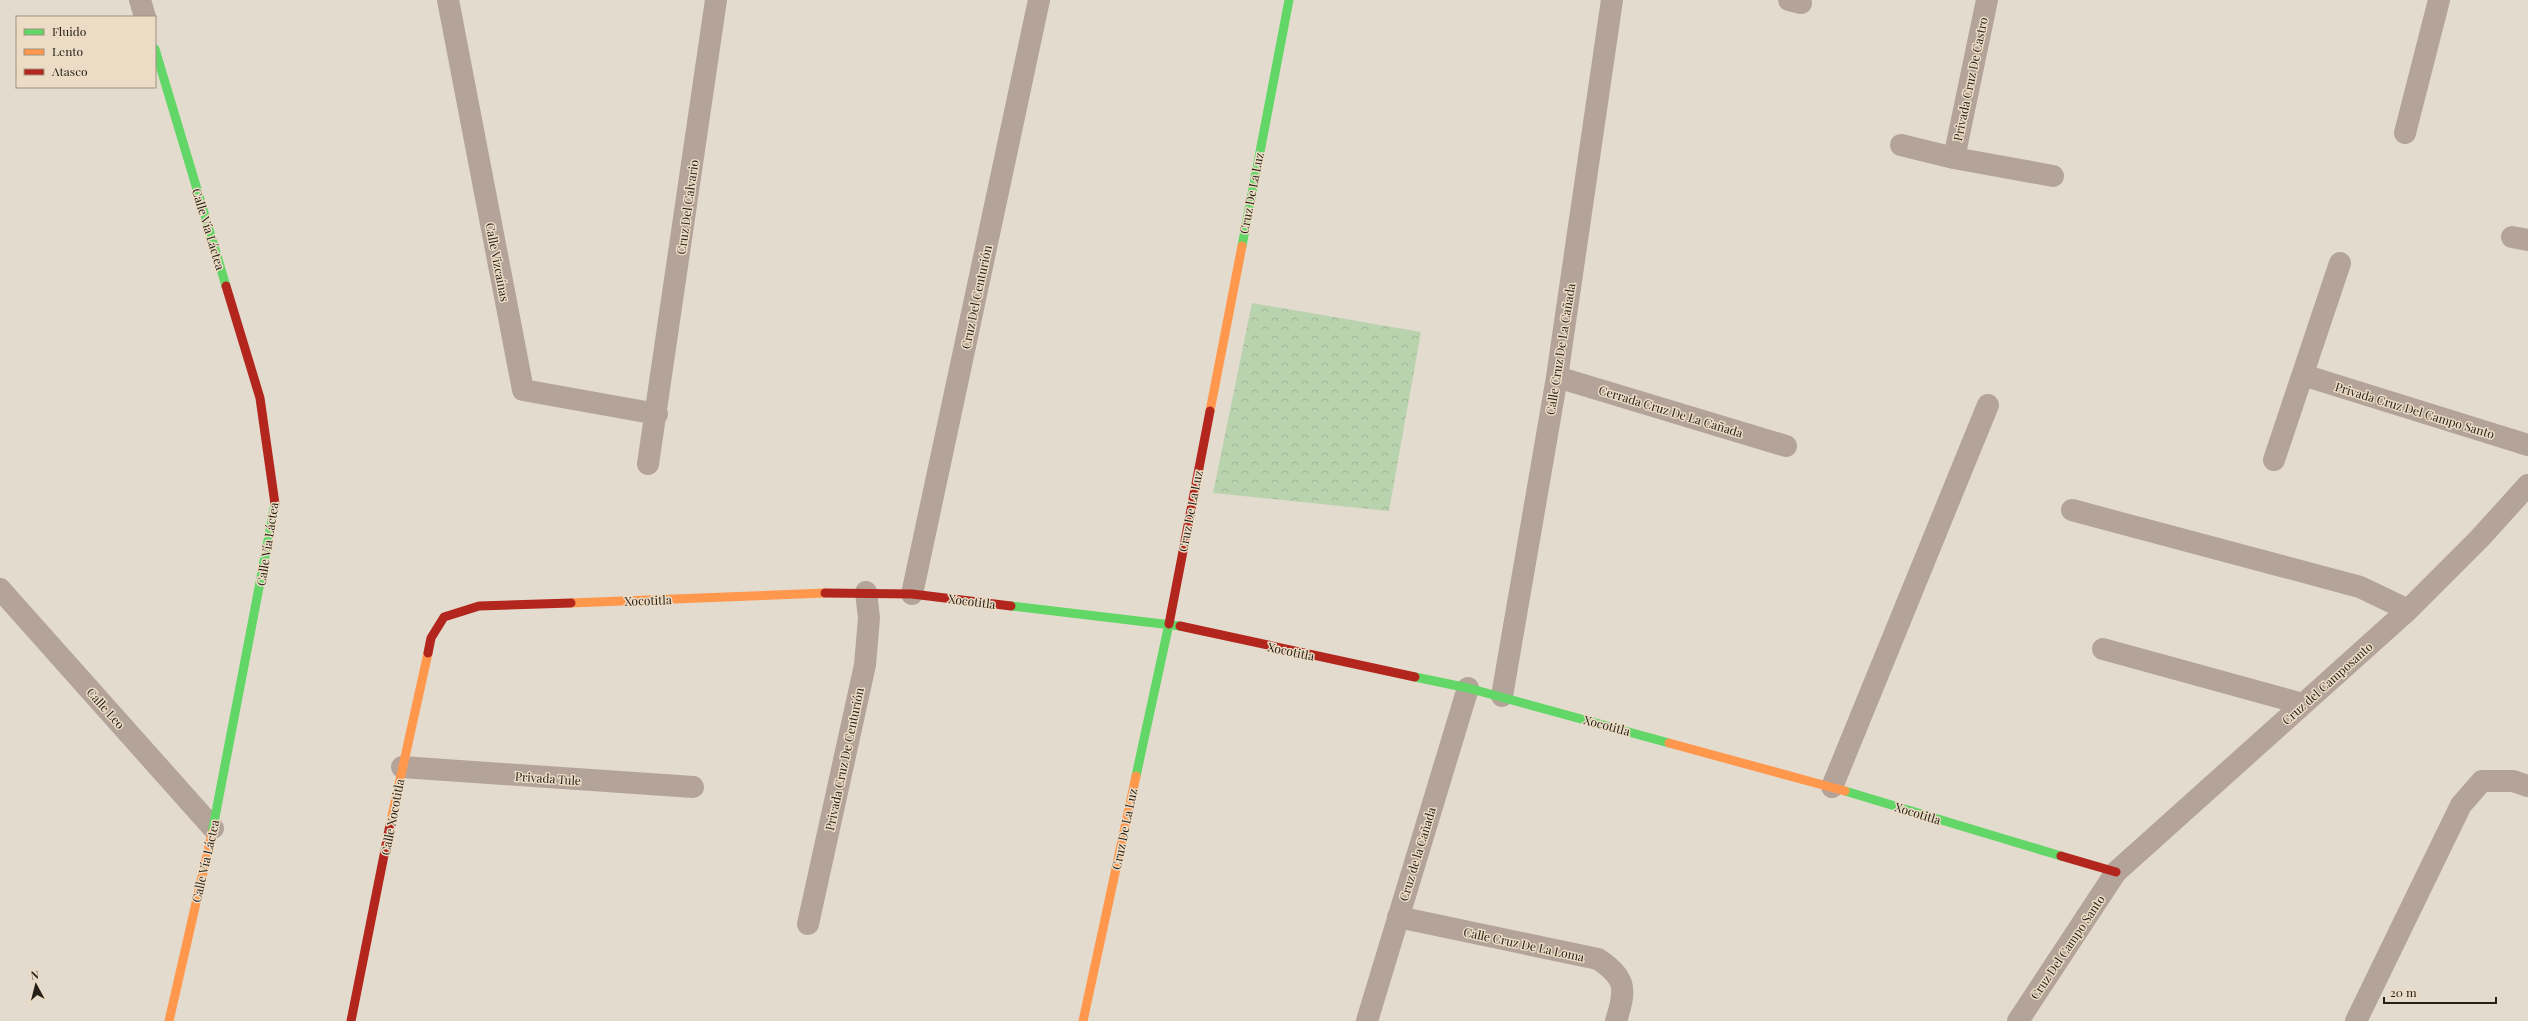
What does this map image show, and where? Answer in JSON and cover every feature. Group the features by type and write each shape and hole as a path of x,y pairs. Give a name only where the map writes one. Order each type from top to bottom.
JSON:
{"street":[{"path":"140,0 145,16"},
{"name":"Calle Vizcaínas","path":"448,0 523,390 657,414"},
{"name":"Cruz Del Calvario","path":"648,464 657,414 716,0"},
{"name":"Cruz Del Centurión","path":"912,594 1039,0"},
{"name":"Cruz De La Luz","path":"1083,1021 1169,624 1289,0"},
{"name":"Calle Cruz De La Cañada","path":"1502,696 1556,377 1612,0"},
{"name":"Privada Cruz De Castro","path":"1954,158 1987,0"},
{"path":"2405,133 2439,0"},
{"name":"Calle Vía Láctea","path":"156,52 260,398 276,499 213,828 169,1021"},
{"path":"1901,146 1954,158 2054,176"},
{"path":"2274,460 2340,263"},
{"name":"Privada Cruz Del Campo Santo","path":"2303,375 2528,444"},
{"name":"Cerrada Cruz De La Cañada","path":"1556,377 1786,446"},
{"path":"1832,787 1988,404"},
{"name":"Cruz del Camposanto","path":"2116,872 2408,610 2480,538 2528,485"},
{"path":"2072,510 2360,587 2408,610"},
{"name":"Calle Leo","path":"0,588 213,828"},
{"name":"Xocotitla","path":"444,617 478,606 866,592 912,594 1169,624 1502,696 1832,787 2116,872"},
{"name":"Privada Cruz De Centurión","path":"808,924 865,665 869,618 866,592"},
{"name":"Calle Xocotitla","path":"351,1021 402,767 431,638 444,617"},
{"path":"2103,649 2303,704"},
{"name":"Cruz de la Cañada","path":"1367,1021 1468,688"},
{"name":"Privada Tule","path":"402,767 693,787"},
{"path":"2356,1021 2461,805 2482,781 2513,781 2528,786"},
{"name":"Cruz Del Campo Santo","path":"2018,1021 2116,872"},
{"name":"Calle Cruz De La Loma","path":"1398,917 1598,959 1614,969 1623,985 1619,1011"}],"green space":[{"path":"1252,303 1421,332 1389,511 1213,493"}],"traffic: fast":[{"path":"1242,246 1289,0"},
{"path":"156,52 226,286"},
{"path":"212,833 275,504"},
{"path":"1011,606 1180,626"},
{"path":"1136,776 1169,624"},
{"path":"1415,677 1468,688 1669,743"},
{"path":"1845,791 2061,856"}],"traffic: slow":[{"path":"1210,411 1242,246"},
{"path":"571,603 825,593"},
{"path":"390,825 428,653"},
{"path":"1669,743 1845,791"},
{"path":"1083,1021 1136,776"},
{"path":"169,1021 212,833"}],"traffic: jam":[{"path":"226,286 260,398 275,504"},
{"path":"1169,624 1210,411"},
{"path":"825,593 912,594 1011,606"},
{"path":"428,653 431,638 444,617 479,606 571,603"},
{"path":"1180,626 1415,677"},
{"path":"351,1021 390,825"},
{"path":"2061,856 2116,872"}]}
